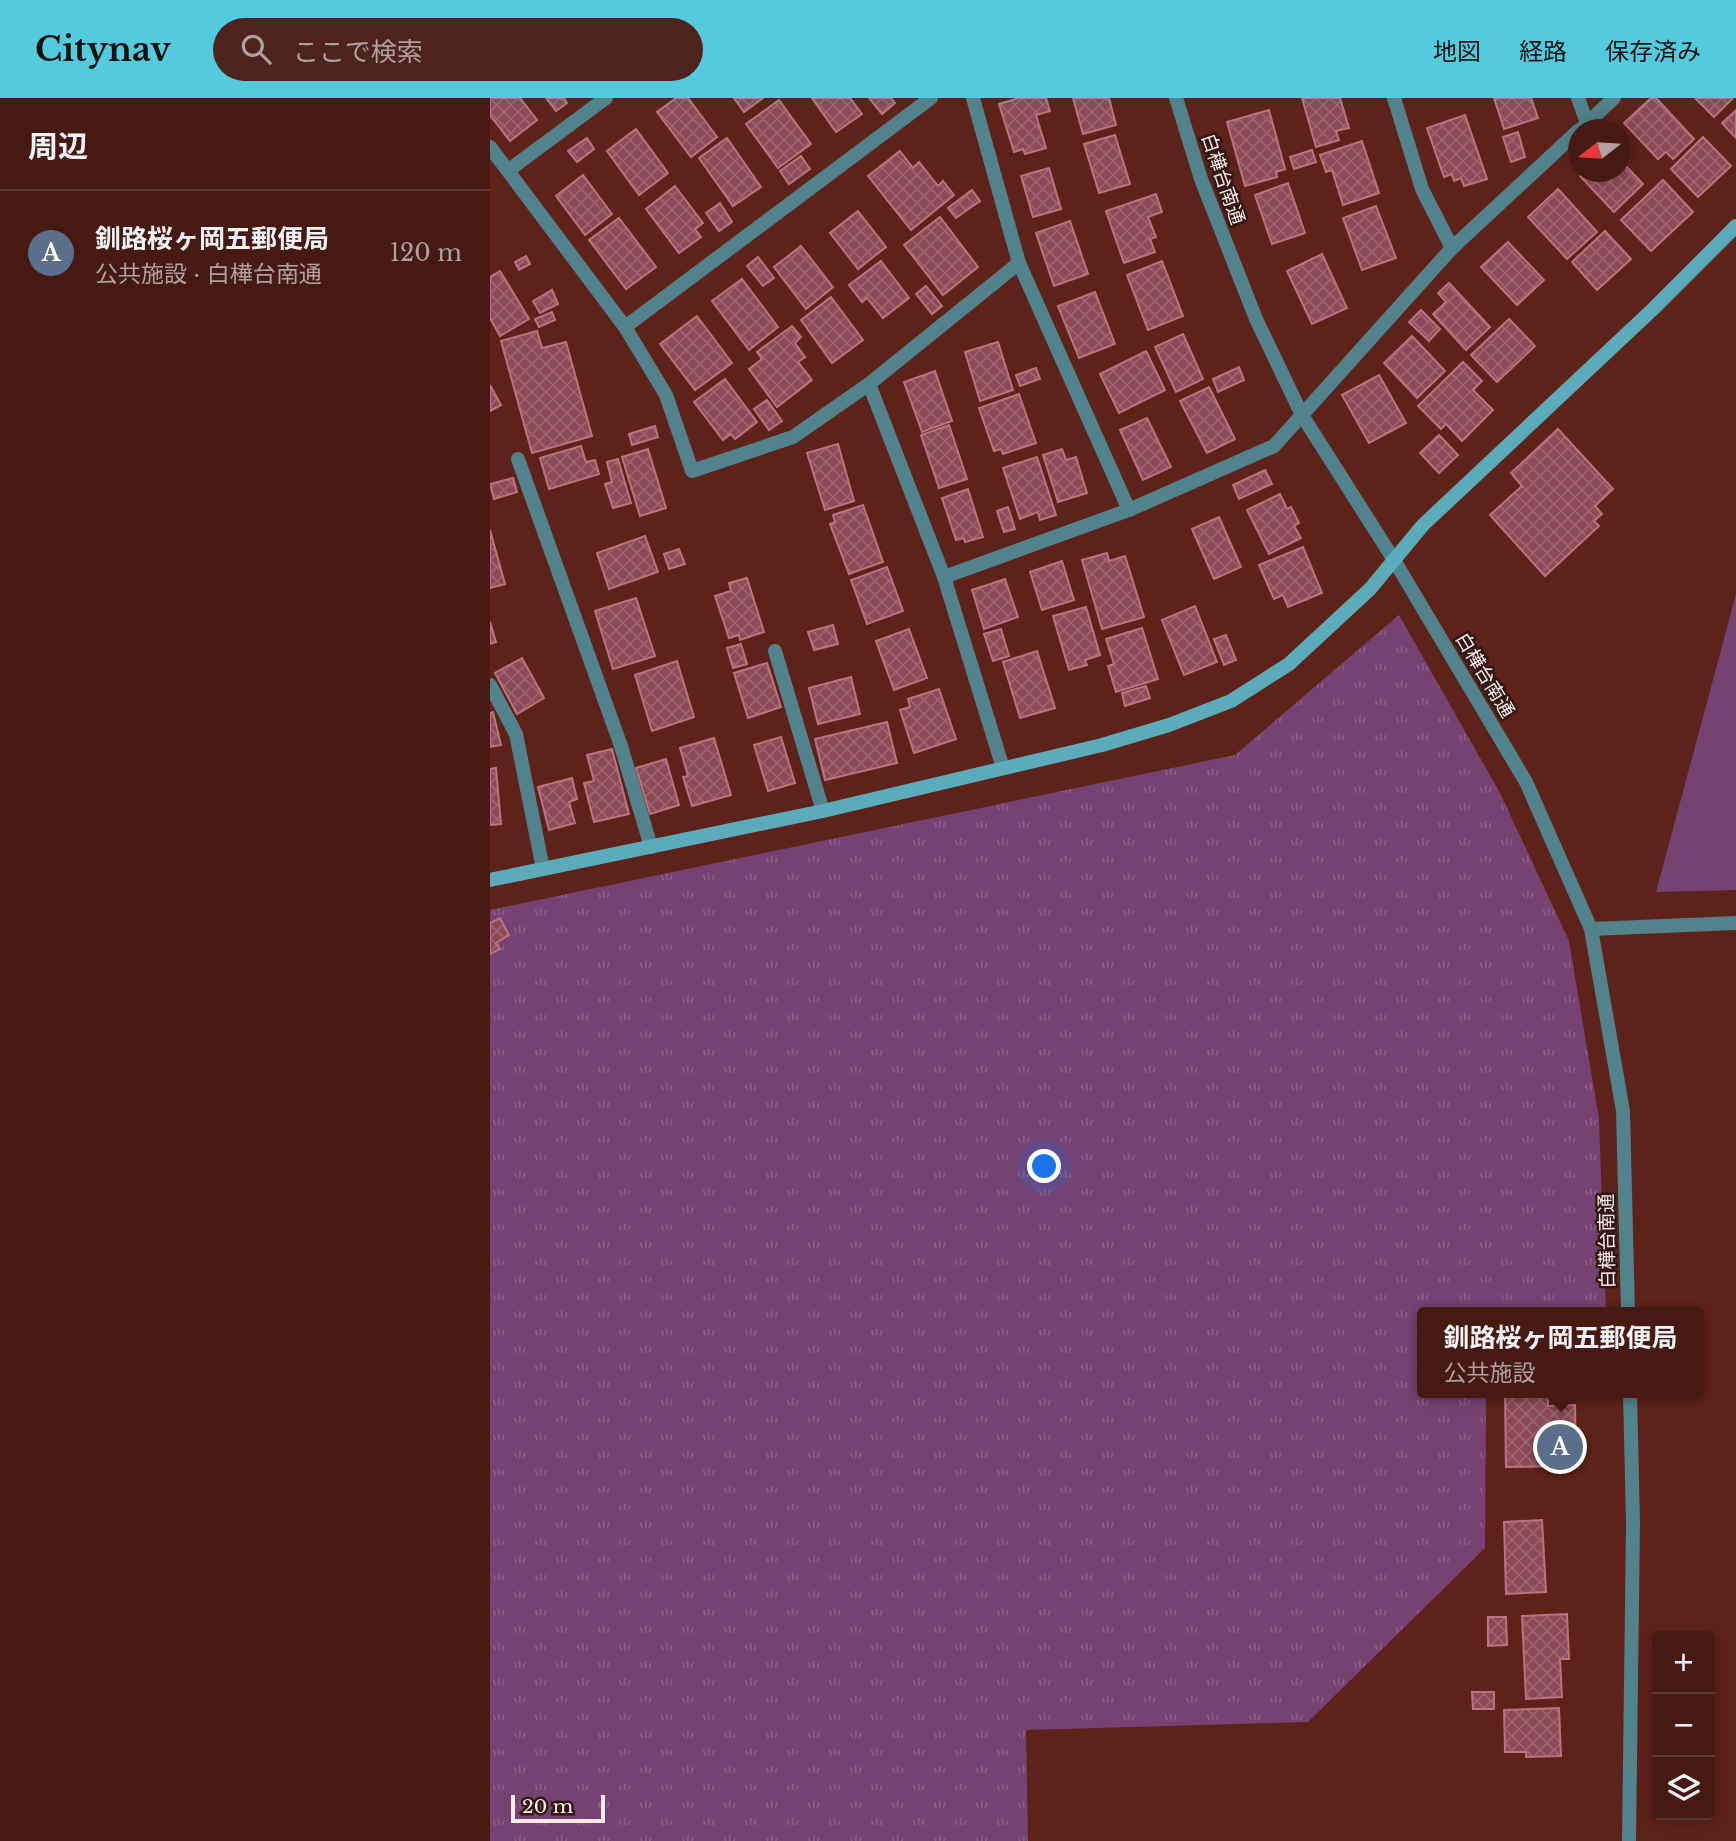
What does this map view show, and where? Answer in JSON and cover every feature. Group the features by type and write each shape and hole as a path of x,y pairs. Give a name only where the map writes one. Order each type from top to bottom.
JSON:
{"street":[{"path":"509,170 606,98"},
{"path":"625,327 931,98"},
{"path":"973,98 1019,263 1129,510"},
{"name":"白樺台南通","path":"1176,98 1200,180 1256,319 1302,415 1394,560 1526,782 1591,929 1623,1111 1628,1307"},
{"path":"1394,98 1422,189 1452,248"},
{"path":"1578,98 1581,119"},
{"path":"1592,119 1614,98"},
{"path":"943,577 1129,510 1274,446 1452,248 1568,141"},
{"path":"490,147 625,327 666,395 692,471 793,436 869,384 1019,263"},
{"path":"490,880 823,811 1003,768 1129,737 1231,701 1289,664 1370,589 1423,525 1642,319 1736,226"},
{"path":"869,384 943,577 1003,768"},
{"path":"518,459 621,746 650,847"},
{"path":"775,651 823,811"},
{"path":"490,685 516,734 543,869"},
{"path":"1591,929 1736,923"},
{"path":"1629,1841 1633,1523 1630,1398"}],"green space":[{"path":"1736,594 1736,890 1656,892"},
{"path":"1399,615 1500,793 1569,941 1599,1119 1606,1307 1417,1307 1417,1398 1486,1398 1485,1548 1308,1722 1026,1730 1028,1841 490,1841 490,910 1235,755"}],"building":[{"path":"490,98 520,98 537,120 510,141 490,115"},
{"path":"546,98 564,98 567,103 556,111"},
{"path":"676,98 688,98 717,137 691,157 657,112"},
{"path":"734,98 763,98 744,112"},
{"path":"812,98 850,98 862,114 836,132"},
{"path":"869,98 891,98 895,103 882,114"},
{"path":"1019,98 1046,98 1050,111 1036,115 1046,148 1025,154 1023,149 1014,152 999,104"},
{"path":"1073,98 1109,98 1116,125 1083,134"},
{"path":"1302,98 1340,98 1349,128 1336,131 1339,140 1316,147"},
{"path":"1494,98 1531,98 1538,118 1504,129"},
{"path":"1651,98 1656,98 1694,139 1673,159 1666,152 1658,159 1631,130 1631,119 1628,119"},
{"path":"1695,98 1733,98 1714,117"},
{"path":"779,100 811,144 778,168 746,124"},
{"path":"1269,110 1285,169 1276,172 1277,177 1245,186 1227,122"},
{"path":"1736,110 1736,138 1722,123"},
{"path":"1465,115 1487,179 1464,186 1461,178 1454,181 1452,174 1444,177 1427,128"},
{"path":"636,129 668,173 639,195 607,151"},
{"path":"1518,132 1525,157 1511,162 1503,137"},
{"path":"1115,135 1130,184 1099,193 1084,144"},
{"path":"1703,137 1731,166 1698,197 1671,169"},
{"path":"587,138 594,149 577,162 568,151"},
{"path":"727,138 761,187 733,206 699,158"},
{"path":"1362,141 1379,193 1343,205 1332,170 1326,172 1320,155"},
{"path":"1312,150 1316,162 1294,169 1290,157"},
{"path":"900,151 913,168 919,162 938,186 943,181 954,195 911,230 868,176"},
{"path":"801,156 810,169 789,184 780,171"},
{"path":"1049,168 1061,209 1033,217 1021,176"},
{"path":"1631,171 1643,184 1614,212 1586,182 1631,182"},
{"path":"583,175 612,214 585,235 556,196"},
{"path":"1663,180 1693,212 1651,251 1621,220"},
{"path":"1288,183 1305,233 1272,244 1255,195"},
{"path":"675,186 703,223 695,229 701,237 679,253 646,209"},
{"path":"1558,189 1597,232 1567,259 1528,217"},
{"path":"972,190 980,201 956,218 948,208"},
{"path":"1156,194 1162,212 1148,217 1156,237 1150,239 1155,252 1124,263 1106,211"},
{"path":"720,203 732,222 719,231 706,213"},
{"path":"1376,206 1396,258 1362,270 1343,218"},
{"path":"858,211 886,247 858,269 830,233"},
{"path":"940,217 978,267 943,295 904,245"},
{"path":"619,218 656,267 626,289 589,240"},
{"path":"1070,221 1088,274 1054,286 1036,233"},
{"path":"1605,231 1631,259 1597,290 1572,262"},
{"path":"1508,242 1544,280 1517,305 1481,267"},
{"path":"801,246 833,287 806,309 774,267"},
{"path":"1322,254 1347,308 1312,324 1287,271"},
{"path":"526,256 530,264 519,270 515,262"},
{"path":"758,257 774,278 763,286 747,266"},
{"path":"881,261 909,298 883,318 867,298 862,302 849,285"},
{"path":"1162,261 1183,316 1148,330 1127,275"},
{"path":"500,271 529,319 500,336 490,318 490,277"},
{"path":"742,279 778,327 749,350 712,301"},
{"path":"1449,283 1490,327 1466,350 1433,314 1446,302 1438,293"},
{"path":"926,286 942,306 932,314 916,294"},
{"path":"552,290 558,304 540,313 533,301"},
{"path":"1095,292 1115,344 1079,358 1058,306"},
{"path":"831,297 863,340 832,363 801,320"},
{"path":"1421,310 1440,329 1429,341 1409,322"},
{"path":"552,312 555,320 539,327 535,319"},
{"path":"697,316 732,363 695,390 660,344"},
{"path":"1509,319 1535,346 1497,382 1471,355"},
{"path":"792,326 801,337 795,343 805,357 798,362 812,380 777,407 749,369 762,359 757,352"},
{"path":"537,331 542,348 566,342 592,436 532,453 501,341"},
{"path":"1183,334 1203,379 1176,392 1155,347"},
{"path":"1412,336 1445,371 1417,398 1384,363"},
{"path":"998,342 1013,390 980,401 965,352"},
{"path":"1146,351 1165,390 1119,413 1100,374"},
{"path":"1463,362 1482,381 1473,390 1493,410 1462,441 1446,424 1441,429 1418,406"},
{"path":"1239,367 1244,380 1218,392 1213,379"},
{"path":"1036,368 1040,379 1020,386 1016,375"},
{"path":"935,371 952,421 922,432 904,382"},
{"path":"1379,375 1406,423 1369,443 1342,395"},
{"path":"725,379 757,422 735,439 731,434 723,440 694,402"},
{"path":"490,385 501,405 490,411"},
{"path":"1209,387 1235,439 1207,453 1180,401"},
{"path":"1019,394 1036,443 1003,454 1001,449 994,451 979,408"},
{"path":"767,400 782,421 769,430 754,409"},
{"path":"1147,418 1171,467 1143,480 1120,430"},
{"path":"949,425 967,479 939,488 921,435"},
{"path":"655,426 658,437 632,445 629,434"},
{"path":"1558,429 1613,489 1595,506 1602,514 1594,521 1599,526 1545,576 1490,515 1522,486 1511,473"},
{"path":"1439,435 1458,455 1439,473 1420,453"},
{"path":"838,444 854,501 825,510 807,453"},
{"path":"581,446 586,462 595,460 599,474 549,489 540,458"},
{"path":"648,449 666,508 640,516 622,457"},
{"path":"1062,449 1066,460 1076,457 1087,493 1058,502 1043,455"},
{"path":"1037,457 1056,515 1040,520 1038,512 1020,519 1003,468"},
{"path":"618,459 631,503 613,508 605,484 612,482 607,462"},
{"path":"1265,470 1272,484 1239,499 1233,485"},
{"path":"513,478 517,492 494,499 490,484"},
{"path":"968,489 983,537 965,542 964,538 956,540 942,498"},
{"path":"1280,494 1287,509 1291,507 1299,523 1294,526 1301,538 1269,554 1247,510"},
{"path":"863,505 883,562 849,574 830,524 835,522 833,515"},
{"path":"1008,507 1015,529 1004,532 997,511"},
{"path":"1219,517 1241,567 1214,579 1192,529"},
{"path":"490,530 505,584 490,588"},
{"path":"645,536 658,572 609,589 597,553"},
{"path":"1303,547 1322,593 1288,607 1283,595 1274,599 1259,565"},
{"path":"679,549 685,564 669,569 664,554"},
{"path":"1107,553 1109,561 1125,556 1144,617 1102,629 1082,560"},
{"path":"1062,561 1074,600 1042,610 1030,572"},
{"path":"887,567 903,611 867,624 851,580"},
{"path":"747,578 764,632 740,640 739,635 729,638 715,596 731,591 729,583"},
{"path":"1005,579 1018,617 984,629 972,590"},
{"path":"636,598 655,656 613,669 595,611"},
{"path":"1195,606 1217,662 1184,675 1162,620"},
{"path":"1086,607 1100,655 1085,660 1087,665 1069,670 1053,616"},
{"path":"490,622 496,642 490,644"},
{"path":"833,625 838,644 814,650 808,632"},
{"path":"1142,628 1158,679 1116,692 1108,666 1114,664 1106,639"},
{"path":"909,629 927,678 894,690 876,641"},
{"path":"1001,629 1009,656 993,661 984,634"},
{"path":"1226,635 1236,660 1224,665 1214,639"},
{"path":"741,644 747,664 733,668 727,648"},
{"path":"1037,651 1055,708 1020,718 1003,662"},
{"path":"522,658 544,698 517,714 495,673"},
{"path":"677,661 694,717 652,731 635,675"},
{"path":"767,663 781,707 748,718 734,673"},
{"path":"851,677 860,714 818,724 809,688"},
{"path":"1146,686 1150,698 1125,706 1122,693"},
{"path":"939,689 956,739 914,753 900,710 910,707 908,699"},
{"path":"493,712 501,745 490,747 490,713"},
{"path":"887,722 897,763 825,780 815,739"},
{"path":"781,737 795,783 768,791 754,745"},
{"path":"714,738 731,795 692,806 683,777 688,776 680,748"},
{"path":"612,749 629,814 594,822 584,783 594,781 587,755"},
{"path":"666,759 679,805 650,814 636,768"},
{"path":"496,768 501,824 490,825 490,769"},
{"path":"572,778 577,799 569,802 575,823 549,830 538,787"},
{"path":"500,918 509,935 496,943 500,949 490,954 490,923"},
{"path":"1505,1398 1548,1398 1548,1406 1575,1405 1576,1466 1506,1467"},
{"path":"1542,1520 1546,1592 1506,1594 1504,1522"},
{"path":"1567,1614 1569,1659 1560,1659 1562,1697 1526,1699 1522,1616"},
{"path":"1488,1617 1506,1617 1507,1645 1488,1646"},
{"path":"1472,1692 1494,1692 1494,1709 1473,1709"},
{"path":"1559,1708 1561,1756 1526,1757 1526,1752 1505,1752 1504,1710"}],"place":[{"name":"釧路桜ヶ岡五郵便局","path":"1560,1447"}]}
